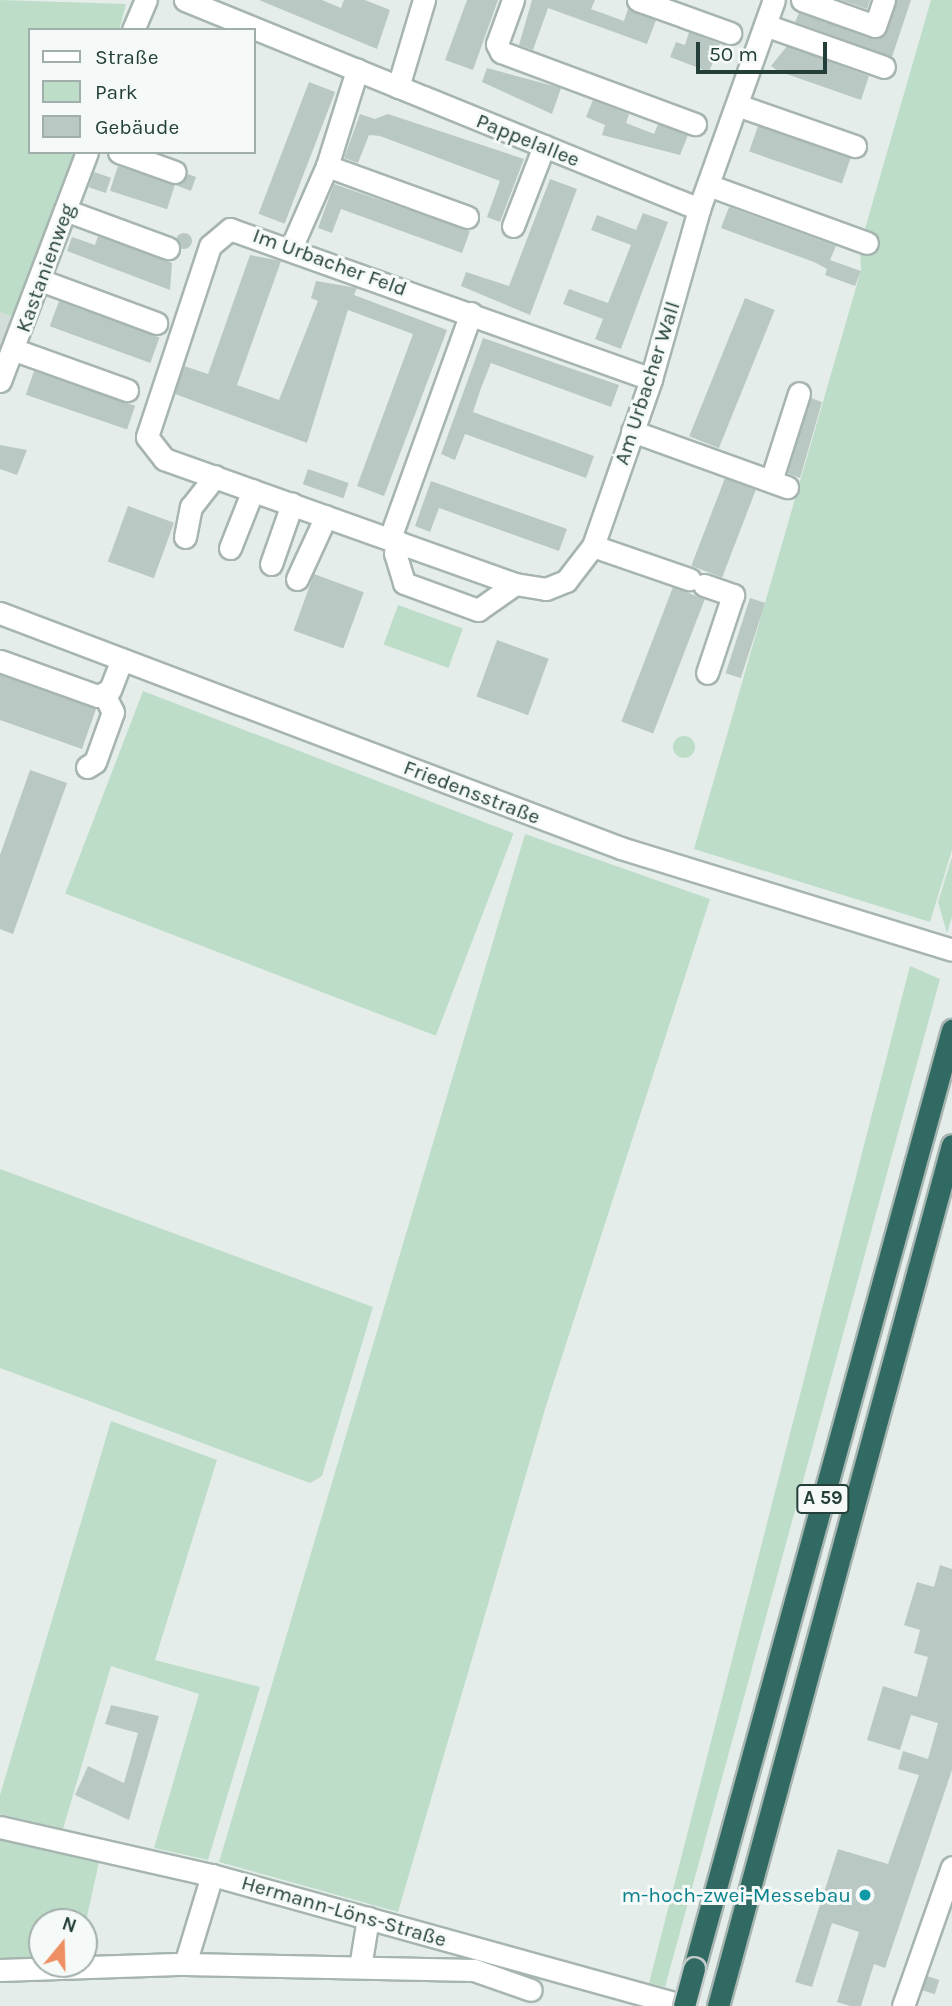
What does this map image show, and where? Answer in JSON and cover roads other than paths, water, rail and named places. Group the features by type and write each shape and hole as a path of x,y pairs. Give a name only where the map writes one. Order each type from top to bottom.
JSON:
{"highway":[{"name":"A 59","path":"684,2006 952,1030"},
{"name":"A 59","path":"718,2006 952,1145"}],"street":[{"path":"134,28 146,0"},
{"name":"Pappelallee","path":"185,0 254,28"},
{"path":"398,87 424,0"},
{"path":"513,0 497,44 514,58 695,124"},
{"path":"638,0 730,33"},
{"name":"Am Urbacher Wall","path":"150,444 164,458 515,584 546,589 566,581 593,545 651,379 699,209 774,0"},
{"path":"802,0 875,26 884,0"},
{"path":"765,24 884,67"},
{"name":"Pappelallee","path":"256,29 699,209"},
{"path":"291,248 327,166 357,70"},
{"path":"737,105 855,146"},
{"path":"513,226 544,146"},
{"name":"Kastanienweg","path":"0,381 15,350 86,154"},
{"path":"125,154 175,172"},
{"path":"327,166 467,217"},
{"path":"708,186 867,243"},
{"path":"65,211 168,248"},
{"name":"Im Urbacher Feld","path":"150,444 148,426 216,237 239,230 651,379"},
{"path":"40,280 156,323"},
{"path":"471,313 394,540 395,553 404,583 478,610 515,584"},
{"path":"15,350 127,390"},
{"path":"632,431 779,484 799,393"},
{"path":"185,537 191,507 215,477"},
{"path":"230,548 253,490"},
{"path":"271,564 292,504"},
{"path":"297,579 327,516"},
{"path":"593,545 733,595 707,673"},
{"name":"Friedensstraße","path":"0,613 621,848 952,950"},
{"path":"104,694 122,659"},
{"path":"0,661 104,694 113,712 95,762 87,767"},
{"name":"Hermann-Löns-Straße","path":"0,1827 212,1875 684,2006"},
{"path":"903,2006 951,1874"},
{"path":"185,1964 212,1875"},
{"path":"360,1967 368,1918"},
{"path":"0,1970 185,1964 474,1970 531,1990"}],"place":[{"name":"m-hoch-zwei-Messebau","path":"865,1895"}]}
